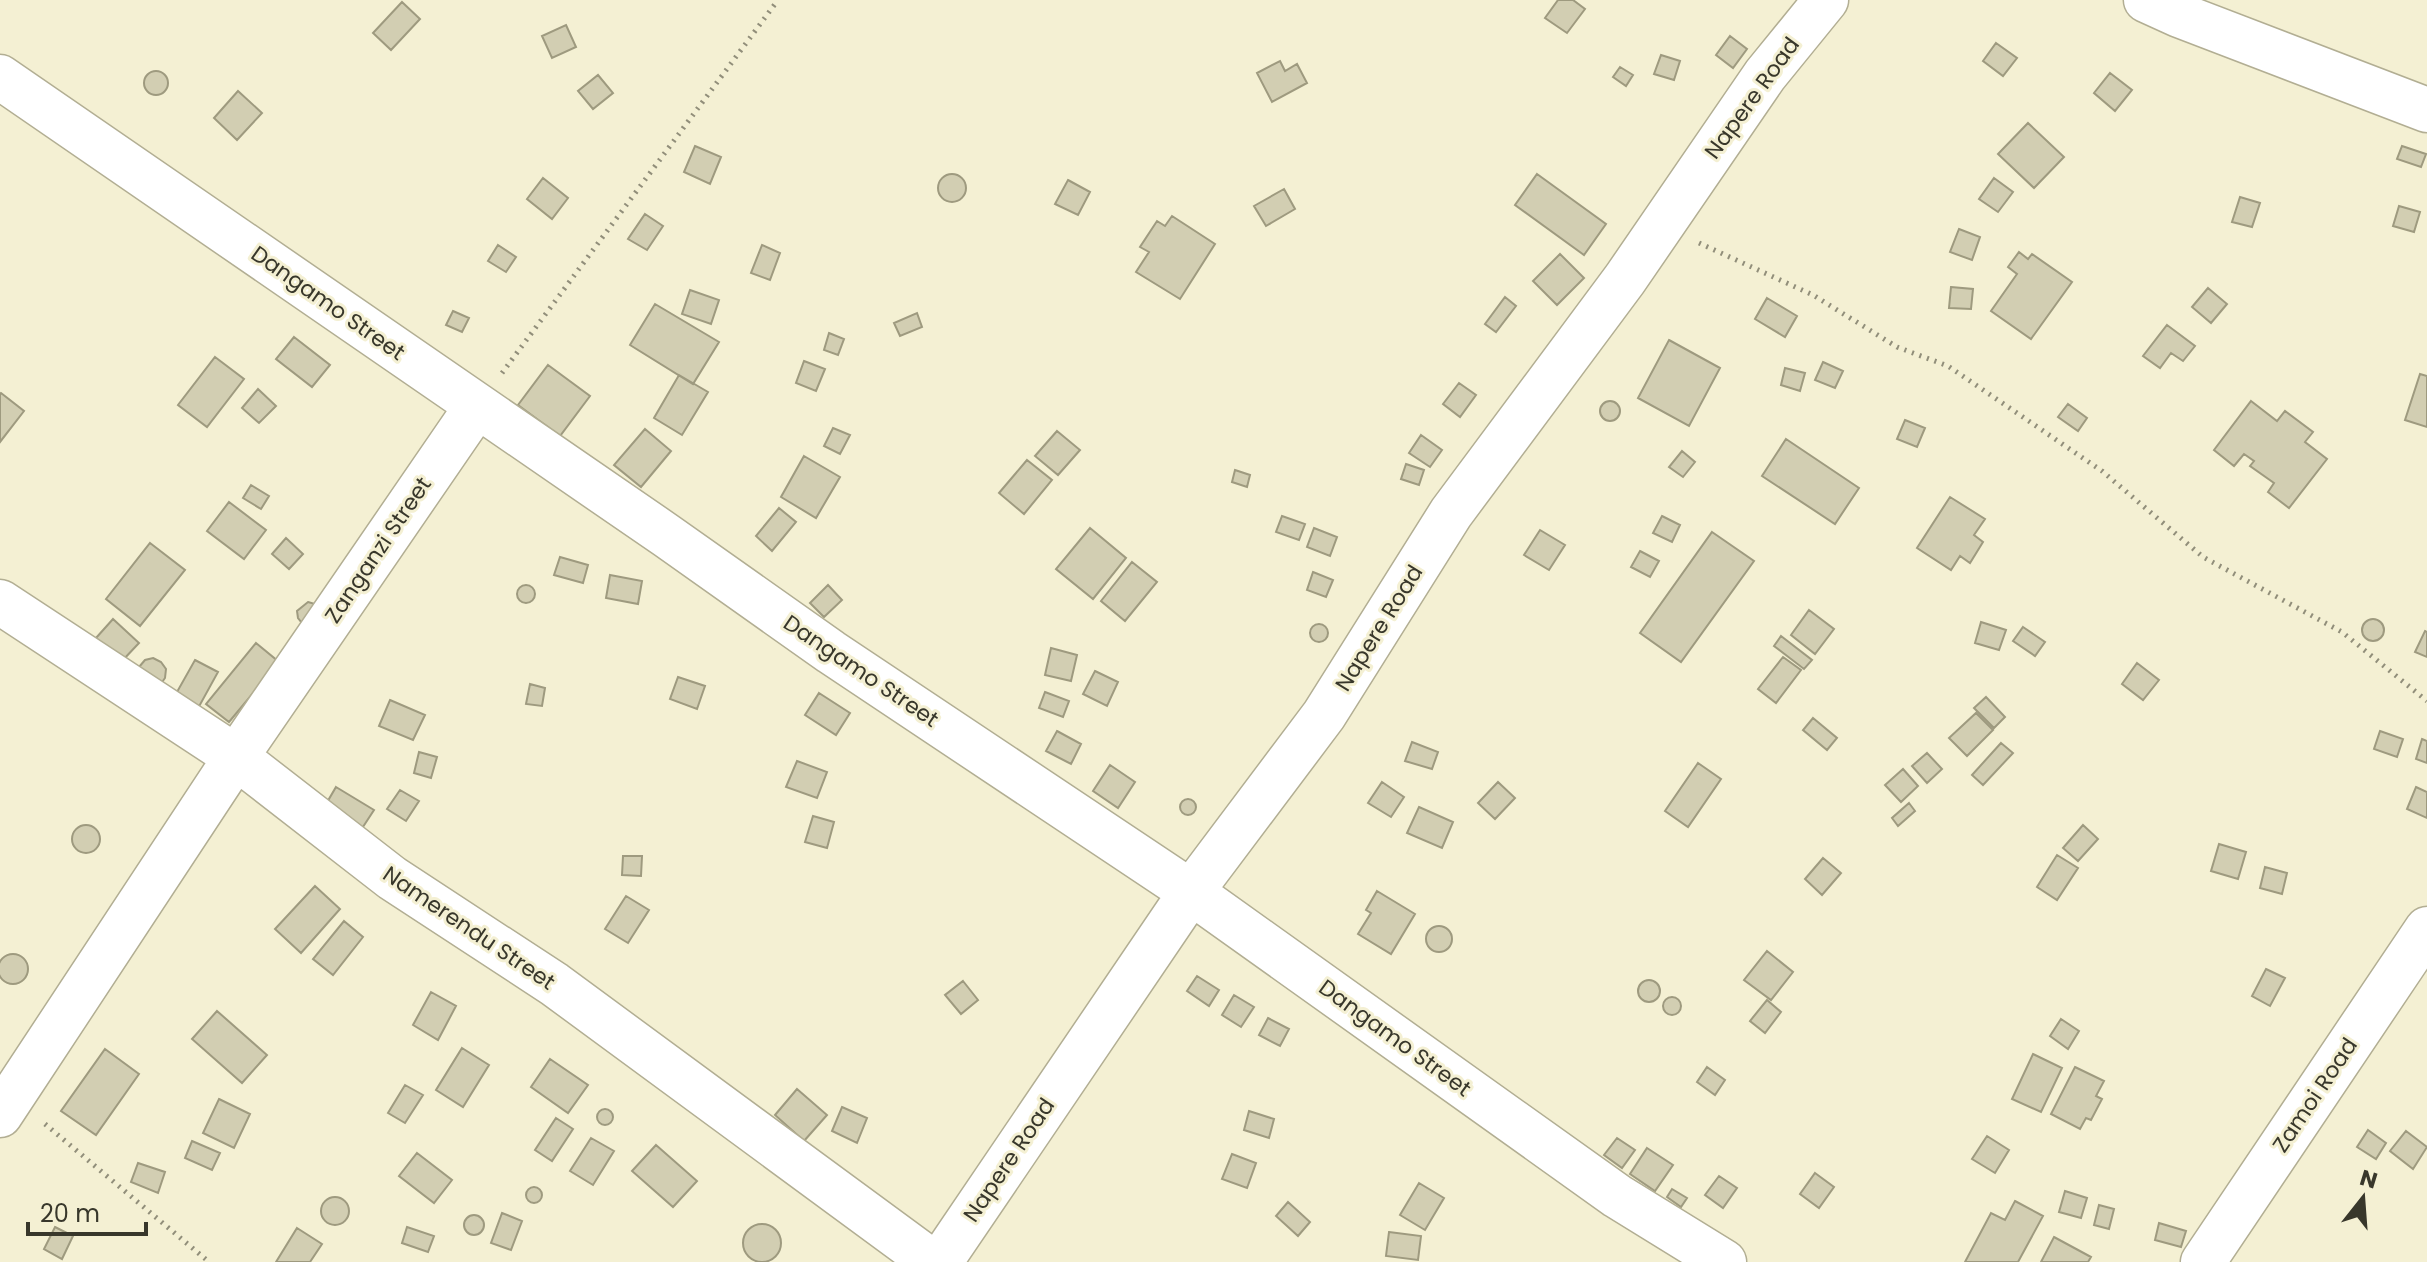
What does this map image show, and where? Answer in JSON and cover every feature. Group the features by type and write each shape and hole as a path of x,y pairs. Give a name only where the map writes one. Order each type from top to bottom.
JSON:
{"street":[{"name":"Napere Road","path":"940,1262 1191,892 1324,715 1451,513 1625,279 1765,75 1826,0"},
{"path":"2146,0 2427,110"},
{"name":"Dangamo Street","path":"0,77 831,652 1191,892 1617,1196 1724,1262"},
{"name":"Zanganzi Street","path":"7,1106 236,757 477,406"},
{"name":"Namerendu Street","path":"0,602 236,757 392,878 554,984 932,1262"},
{"name":"Zamoi Road","path":"2203,1262 2427,929"}],"path":[{"path":"477,406 778,0"},
{"path":"1661,226 1813,295 1897,347 1948,366 2102,471 2203,557 2342,632 2427,701"},
{"path":"7,1106 209,1262"}],"building":[{"path":"1558,0 1573,0 1585,9 1567,33 1545,18"},
{"path":"402,2 420,19 391,50 373,33"},
{"path":"566,25 576,47 552,58 542,36"},
{"path":"1730,36 1747,49 1733,68 1716,55"},
{"path":"1996,43 2017,58 2003,76 1983,61"},
{"path":"1661,55 1680,61 1674,80 1654,74"},
{"path":"1280,61 1285,71 1297,64 1307,83 1272,102 1257,73"},
{"path":"1620,67 1633,75 1626,86 1613,77"},
{"path":"156,71 165,74 168,83 165,92 156,95 147,92 144,83 147,74"},
{"path":"2110,73 2132,90 2115,111 2094,93"},
{"path":"598,75 613,93 593,109 578,91"},
{"path":"238,91 262,113 237,140 214,118"},
{"path":"2028,123 2064,157 2034,188 1998,154"},
{"path":"695,146 721,157 710,184 684,172"},
{"path":"2402,146 2426,154 2421,167 2397,159"},
{"path":"952,174 962,178 966,188 962,198 952,202 942,198 938,188 942,178"},
{"path":"1537,174 1606,224 1584,255 1515,205"},
{"path":"543,178 568,198 552,219 527,199"},
{"path":"1994,178 2013,192 1998,212 1979,199"},
{"path":"1068,180 1090,192 1078,215 1055,204"},
{"path":"1284,189 1295,209 1266,226 1254,206"},
{"path":"2240,197 2260,203 2252,227 2232,222"},
{"path":"2399,206 2420,212 2414,232 2393,226"},
{"path":"645,214 663,226 647,250 628,239"},
{"path":"1172,216 1215,244 1180,299 1136,272 1149,252 1140,247 1157,221 1165,226"},
{"path":"1959,229 1980,237 1972,260 1950,252"},
{"path":"498,245 516,257 506,272 488,261"},
{"path":"762,245 780,253 770,280 751,273"},
{"path":"2019,252 2028,259 2032,254 2072,282 2031,339 1991,311 2017,274 2008,267"},
{"path":"1560,254 1584,278 1557,305 1533,281"},
{"path":"1951,287 1973,289 1971,309 1949,308"},
{"path":"2208,288 2227,304 2211,323 2192,307"},
{"path":"690,290 719,300 711,324 682,314"},
{"path":"1505,297 1516,306 1496,332 1485,324"},
{"path":"1767,298 1797,316 1785,337 1755,319"},
{"path":"655,304 719,342 693,384 630,345"},
{"path":"453,311 469,318 462,332 446,325"},
{"path":"917,313 922,327 900,336 894,323"},
{"path":"2167,325 2195,346 2183,361 2171,353 2160,368 2143,356"},
{"path":"829,333 844,339 838,355 824,350"},
{"path":"294,337 330,365 312,387 276,359"},
{"path":"1669,340 1720,368 1689,426 1638,398"},
{"path":"215,357 244,379 207,427 178,405"},
{"path":"804,361 825,369 816,391 796,383"},
{"path":"1823,362 1843,371 1835,388 1815,380"},
{"path":"548,365 590,396 560,436 518,405"},
{"path":"1785,368 1805,373 1800,391 1781,385"},
{"path":"2420,374 2427,376 2427,427 2405,420"},
{"path":"679,375 708,392 682,435 654,418"},
{"path":"1459,383 1476,395 1460,417 1443,404"},
{"path":"258,389 276,406 259,423 242,408"},
{"path":"0,394 24,411 0,442"},
{"path":"1610,401 1617,404 1620,411 1617,418 1610,421 1603,418 1600,411 1603,404"},
{"path":"2251,401 2277,421 2285,411 2313,432 2305,442 2327,459 2289,508 2268,492 2274,483 2250,466 2254,461 2244,454 2234,466 2214,450"},
{"path":"2068,404 2087,418 2078,431 2058,417"},
{"path":"1905,420 1925,428 1917,447 1897,439"},
{"path":"833,428 850,435 840,454 824,446"},
{"path":"645,429 671,451 641,487 614,465"},
{"path":"1057,431 1080,450 1058,475 1035,456"},
{"path":"1421,435 1442,450 1430,467 1409,453"},
{"path":"1786,439 1859,488 1835,524 1762,476"},
{"path":"1682,451 1695,462 1683,477 1669,467"},
{"path":"804,456 840,477 816,518 781,497"},
{"path":"1027,460 1052,480 1024,514 999,493"},
{"path":"1406,464 1424,470 1419,485 1401,479"},
{"path":"1235,470 1250,475 1247,487 1232,482"},
{"path":"251,485 269,496 261,509 243,498"},
{"path":"1950,497 1985,519 1974,535 1983,542 1970,563 1960,556 1951,570 1917,548"},
{"path":"229,502 266,530 244,559 207,531"},
{"path":"779,508 796,522 772,551 756,536"},
{"path":"1282,516 1305,524 1299,540 1276,532"},
{"path":"1662,516 1680,525 1672,542 1653,533"},
{"path":"1090,528 1126,558 1093,599 1056,569"},
{"path":"1314,528 1337,537 1330,556 1307,547"},
{"path":"1540,530 1565,545 1549,570 1524,555"},
{"path":"1712,532 1754,561 1681,662 1640,633"},
{"path":"286,538 303,554 289,569 272,554"},
{"path":"150,543 185,570 140,626 106,599"},
{"path":"1640,551 1659,561 1650,577 1631,567"},
{"path":"560,557 588,565 583,583 554,575"},
{"path":"1132,562 1157,582 1125,621 1101,601"},
{"path":"1313,572 1333,580 1326,597 1307,590"},
{"path":"610,575 642,581 638,604 606,598"},
{"path":"526,585 535,594 526,603 517,594"},
{"path":"828,585 842,600 824,617 810,603"},
{"path":"308,602 315,604 302,623 297,611"},
{"path":"1809,610 1834,629 1815,654 1791,635"},
{"path":"113,619 139,643 122,661 96,638"},
{"path":"2369,619 2377,619 2384,630 2377,641 2369,641 2362,634 2362,626"},
{"path":"1981,622 2006,630 1999,650 1975,643"},
{"path":"1319,624 1328,633 1319,642 1310,633"},
{"path":"2023,627 2045,642 2035,656 2013,641"},
{"path":"2427,632 2427,657 2415,652"},
{"path":"1781,636 1812,660 1804,669 1774,646"},
{"path":"256,643 279,662 229,722 206,704"},
{"path":"1051,648 1077,655 1071,681 1045,675"},
{"path":"1783,657 1801,670 1776,703 1758,689"},
{"path":"153,658 166,669 160,685 139,667 145,660"},
{"path":"195,660 218,672 196,712 173,699"},
{"path":"2137,663 2159,680 2143,700 2122,684"},
{"path":"1095,671 1118,682 1107,706 1083,694"},
{"path":"678,677 705,686 697,709 670,699"},
{"path":"530,684 545,688 542,706 526,704"},
{"path":"1045,692 1069,701 1063,717 1039,708"},
{"path":"819,693 850,713 836,735 805,715"},
{"path":"1986,697 2005,717 1994,728 1974,708"},
{"path":"390,700 425,715 413,740 379,726"},
{"path":"1976,713 1993,730 1967,756 1949,738"},
{"path":"1813,718 1837,738 1827,750 1803,730"},
{"path":"1057,731 1081,744 1071,764 1046,751"},
{"path":"2380,731 2403,739 2397,757 2374,749"},
{"path":"2422,739 2427,741 2427,763 2416,759"},
{"path":"1412,742 1438,752 1432,769 1405,761"},
{"path":"2001,743 2013,753 1983,785 1972,775"},
{"path":"419,752 437,757 431,778 414,773"},
{"path":"1927,753 1942,769 1927,783 1912,766"},
{"path":"797,761 827,772 817,798 786,787"},
{"path":"1698,763 1721,779 1688,827 1665,811"},
{"path":"1110,765 1135,782 1118,808 1093,791"},
{"path":"1903,769 1918,786 1901,802 1885,785"},
{"path":"1382,782 1404,797 1391,817 1368,803"},
{"path":"1498,782 1515,798 1495,819 1478,803"},
{"path":"336,787 374,810 359,833 322,811"},
{"path":"2416,787 2427,792 2427,818 2407,809"},
{"path":"400,790 419,801 406,821 387,809"},
{"path":"1188,799 1194,801 1194,813 1188,815 1182,813 1180,807 1182,801"},
{"path":"1909,803 1915,811 1898,826 1892,818"},
{"path":"1419,807 1453,822 1442,848 1407,833"},
{"path":"813,816 834,822 827,848 805,842"},
{"path":"86,825 96,829 100,839 96,849 86,853 76,849 72,839 76,829"},
{"path":"2083,825 2098,839 2078,861 2063,848"},
{"path":"2219,844 2246,852 2238,879 2211,871"},
{"path":"2057,855 2078,868 2057,900 2037,887"},
{"path":"623,856 642,856 641,876 622,875"},
{"path":"1823,858 1841,873 1822,895 1805,879"},
{"path":"2265,867 2287,873 2282,894 2260,888"},
{"path":"315,886 340,909 301,953 275,929"},
{"path":"1377,891 1415,914 1391,954 1358,934 1371,913 1366,910"},
{"path":"626,896 649,910 628,943 605,929"},
{"path":"344,921 363,937 333,975 313,959"},
{"path":"1439,926 1448,930 1452,939 1448,948 1439,952 1430,948 1426,939 1430,930"},
{"path":"1767,951 1793,972 1771,1000 1744,980"},
{"path":"13,954 19,955 27,963 27,975 19,983 13,984 7,983 -1,975 -2,969 -1,963 7,955"},
{"path":"2266,969 2285,978 2270,1006 2252,996"},
{"path":"1197,976 1219,990 1209,1006 1187,991"},
{"path":"1649,980 1657,983 1660,991 1657,999 1649,1002 1641,999 1638,991 1641,983"},
{"path":"963,981 978,1000 961,1014 945,995"},
{"path":"431,992 456,1006 438,1040 413,1025"},
{"path":"1234,995 1254,1007 1241,1027 1222,1015"},
{"path":"1672,997 1681,1006 1672,1015 1663,1006"},
{"path":"1767,1000 1781,1012 1765,1033 1750,1021"},
{"path":"217,1011 267,1055 242,1083 192,1039"},
{"path":"1268,1018 1289,1029 1280,1046 1259,1035"},
{"path":"2061,1019 2079,1031 2068,1049 2050,1036"},
{"path":"462,1048 489,1065 463,1107 436,1090"},
{"path":"105,1049 139,1074 96,1135 61,1111"},
{"path":"2033,1054 2062,1068 2041,1112 2012,1099"},
{"path":"550,1059 588,1085 568,1113 531,1087"},
{"path":"1707,1067 1725,1080 1715,1095 1697,1082"},
{"path":"2075,1067 2104,1081 2096,1096 2102,1099 2091,1120 2086,1118 2080,1129 2051,1114"},
{"path":"405,1085 423,1095 405,1123 388,1113"},
{"path":"797,1089 827,1115 804,1141 775,1115"},
{"path":"219,1099 250,1114 234,1148 203,1133"},
{"path":"842,1107 867,1118 857,1143 832,1131"},
{"path":"602,1109 608,1109 613,1117 611,1123 602,1125 597,1120 597,1114"},
{"path":"1249,1111 1274,1119 1269,1138 1244,1130"},
{"path":"556,1118 573,1129 552,1161 535,1150"},
{"path":"2368,1130 2386,1143 2376,1159 2357,1147"},
{"path":"2406,1131 2427,1147 2413,1169 2390,1151"},
{"path":"1987,1136 2009,1150 1995,1173 1972,1159"},
{"path":"591,1138 614,1151 593,1185 570,1171"},
{"path":"1617,1138 1635,1150 1622,1168 1604,1155"},
{"path":"192,1141 220,1153 212,1170 185,1158"},
{"path":"656,1145 697,1181 673,1207 632,1171"},
{"path":"1647,1148 1673,1165 1655,1191 1630,1174"},
{"path":"417,1153 452,1180 434,1203 399,1176"},
{"path":"1232,1154 1256,1163 1247,1188 1222,1179"},
{"path":"138,1163 165,1172 158,1193 131,1182"},
{"path":"1815,1173 1834,1187 1819,1208 1800,1194"},
{"path":"1719,1176 1737,1188 1723,1208 1705,1195"},
{"path":"1419,1183 1444,1198 1425,1230 1400,1215"},
{"path":"534,1187 540,1189 540,1201 534,1203 528,1201 526,1195 528,1189"},
{"path":"1672,1189 1687,1198 1681,1207 1667,1197"},
{"path":"2065,1191 2087,1198 2081,1218 2059,1212"},
{"path":"335,1197 345,1201 349,1211 345,1221 335,1225 325,1221 321,1211 325,1201"},
{"path":"2015,1201 2043,1216 2018,1262 1965,1262 1991,1213 2005,1220"},
{"path":"1288,1202 1310,1222 1298,1236 1276,1216"},
{"path":"2099,1205 2114,1209 2109,1229 2094,1225"},
{"path":"502,1213 522,1221 511,1250 491,1243"},
{"path":"474,1215 481,1218 484,1225 481,1232 474,1235 467,1232 464,1225 467,1218"},
{"path":"2159,1223 2186,1231 2181,1247 2155,1240"},
{"path":"762,1224 776,1229 781,1243 776,1257 762,1262 748,1257 743,1243 748,1229"},
{"path":"55,1227 73,1236 62,1259 44,1249"},
{"path":"407,1227 434,1236 428,1252 402,1243"},
{"path":"297,1228 322,1244 310,1262 276,1262"},
{"path":"1389,1232 1421,1236 1418,1260 1386,1256"},
{"path":"2054,1237 2091,1257 2088,1262 2041,1262"}]}
